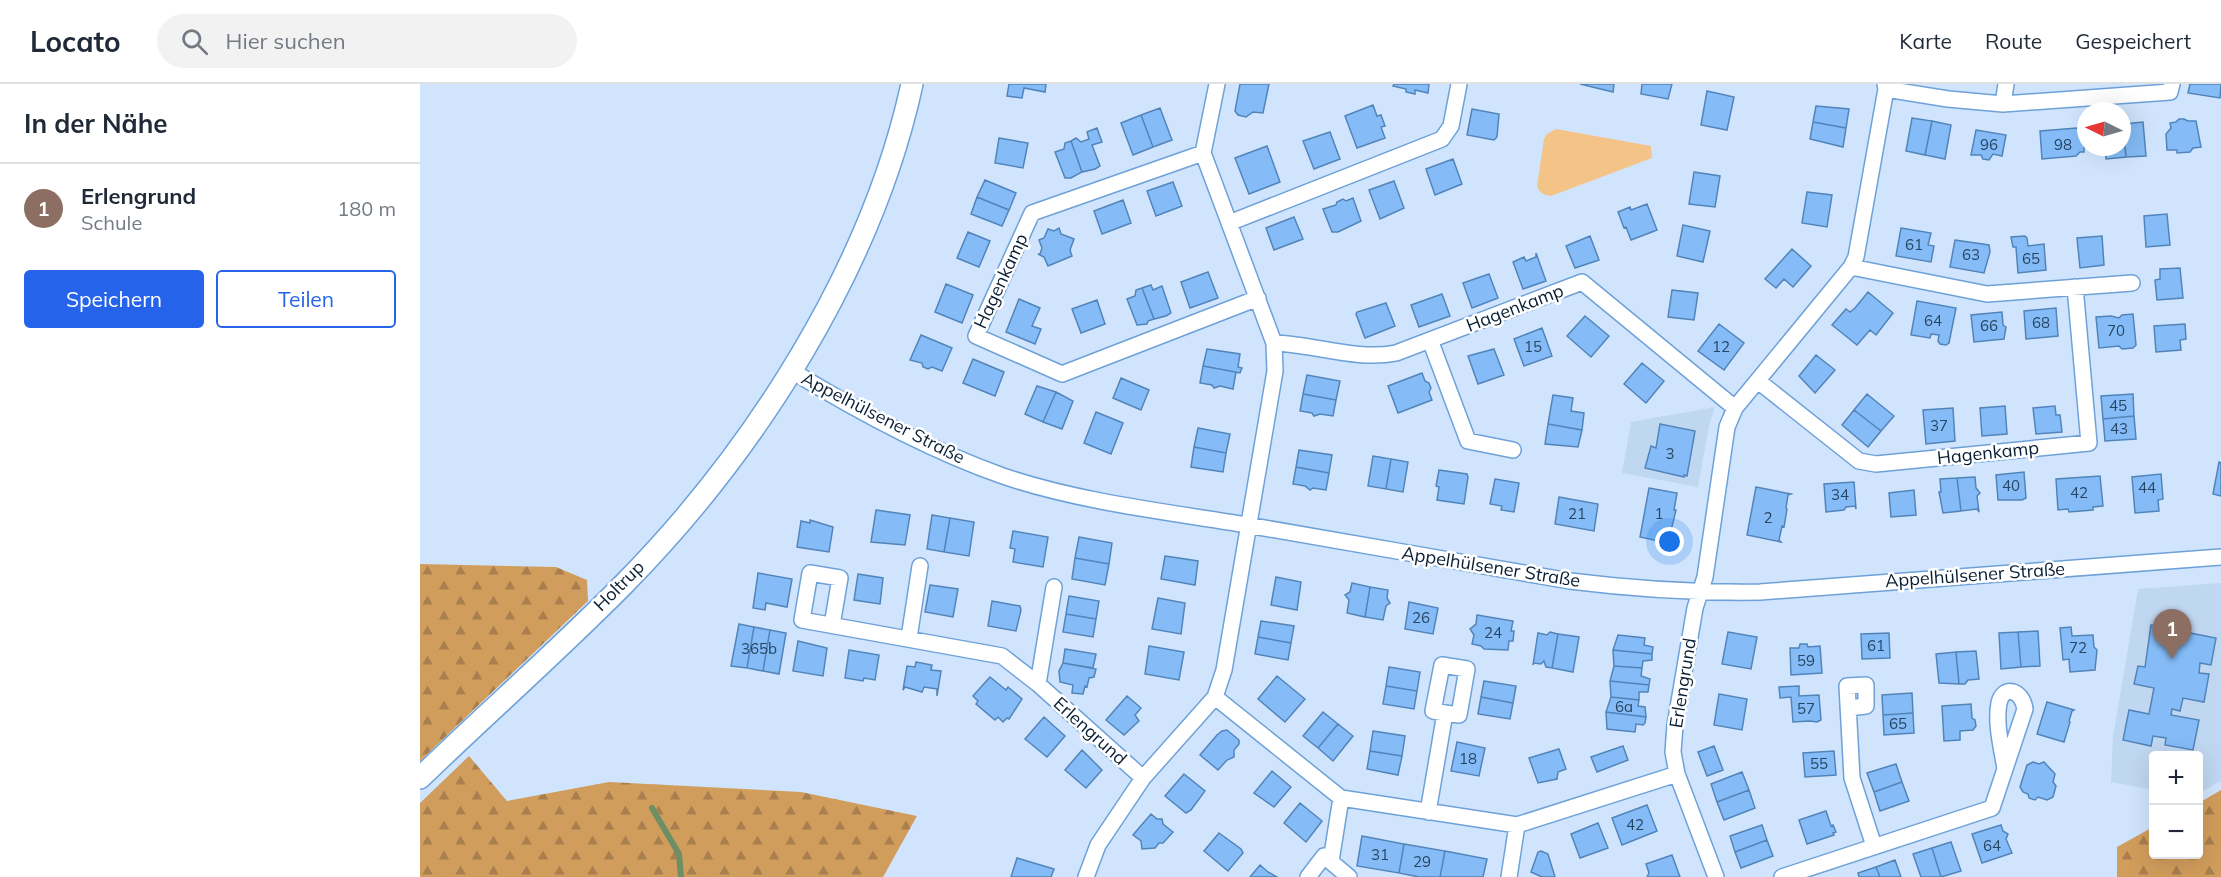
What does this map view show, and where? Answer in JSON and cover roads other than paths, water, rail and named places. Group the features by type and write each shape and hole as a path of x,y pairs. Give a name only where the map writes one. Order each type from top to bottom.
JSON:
{"main road":[{"name":"Holtrup","path":"420,778 624,584 700,498 745,442 792,371 818,326 871,213 912,84"}],"street":[{"path":"1216,84 1203,153 1274,343 1275,371 1248,525"},
{"path":"1229,223 1442,139 1451,126 1459,84"},
{"path":"2003,104 2006,84"},
{"path":"1699,593 1705,577 1727,427 1735,408 1851,267 1859,247 1885,87 1948,99 2003,104 2143,89 2170,92 2172,84"},
{"name":"Hagenkamp","path":"1203,153 1032,213 976,336 1062,374 1258,298"},
{"path":"1851,267 1987,294 2133,283"},
{"name":"Hagenkamp","path":"1274,343 1298,343 1370,356 1383,356 1582,282 1735,408"},
{"name":"Hagenkamp","path":"1758,381 1844,452 1859,461 1876,464 2090,443 2075,287"},
{"path":"1430,340 1468,441 1513,450"},
{"name":"Appelhülsener Straße","path":"792,371 841,401 926,444 1003,476 1040,487 1131,506 1570,581 1699,593 1760,592 2221,557"},
{"name":"Erlengrund","path":"1086,877 1098,845 1143,778 1215,697 1224,670 1248,525"},
{"path":"909,638 920,566"},
{"name":"Erlengrund","path":"1038,684 1054,587"},
{"name":"Erlengrund","path":"1699,593 1675,725 1673,752 1677,774 1716,877"},
{"name":"Erlengrund","path":"832,625 1002,656 1038,684 1143,778"},
{"path":"1215,697 1341,798 1517,825 1677,774"},
{"path":"1848,708 1852,778 1874,846"},
{"path":"1428,812 1445,713"},
{"path":"1782,877 1992,808 2005,769"},
{"path":"1331,861 1341,798"},
{"path":"1509,877 1517,825"},
{"path":"1308,877 1324,856 1348,877"}],"waterway":[{"path":"652,808 679,854 681,877"}],"place":[{"name":"Erlengrund","path":"2172,659"}]}
